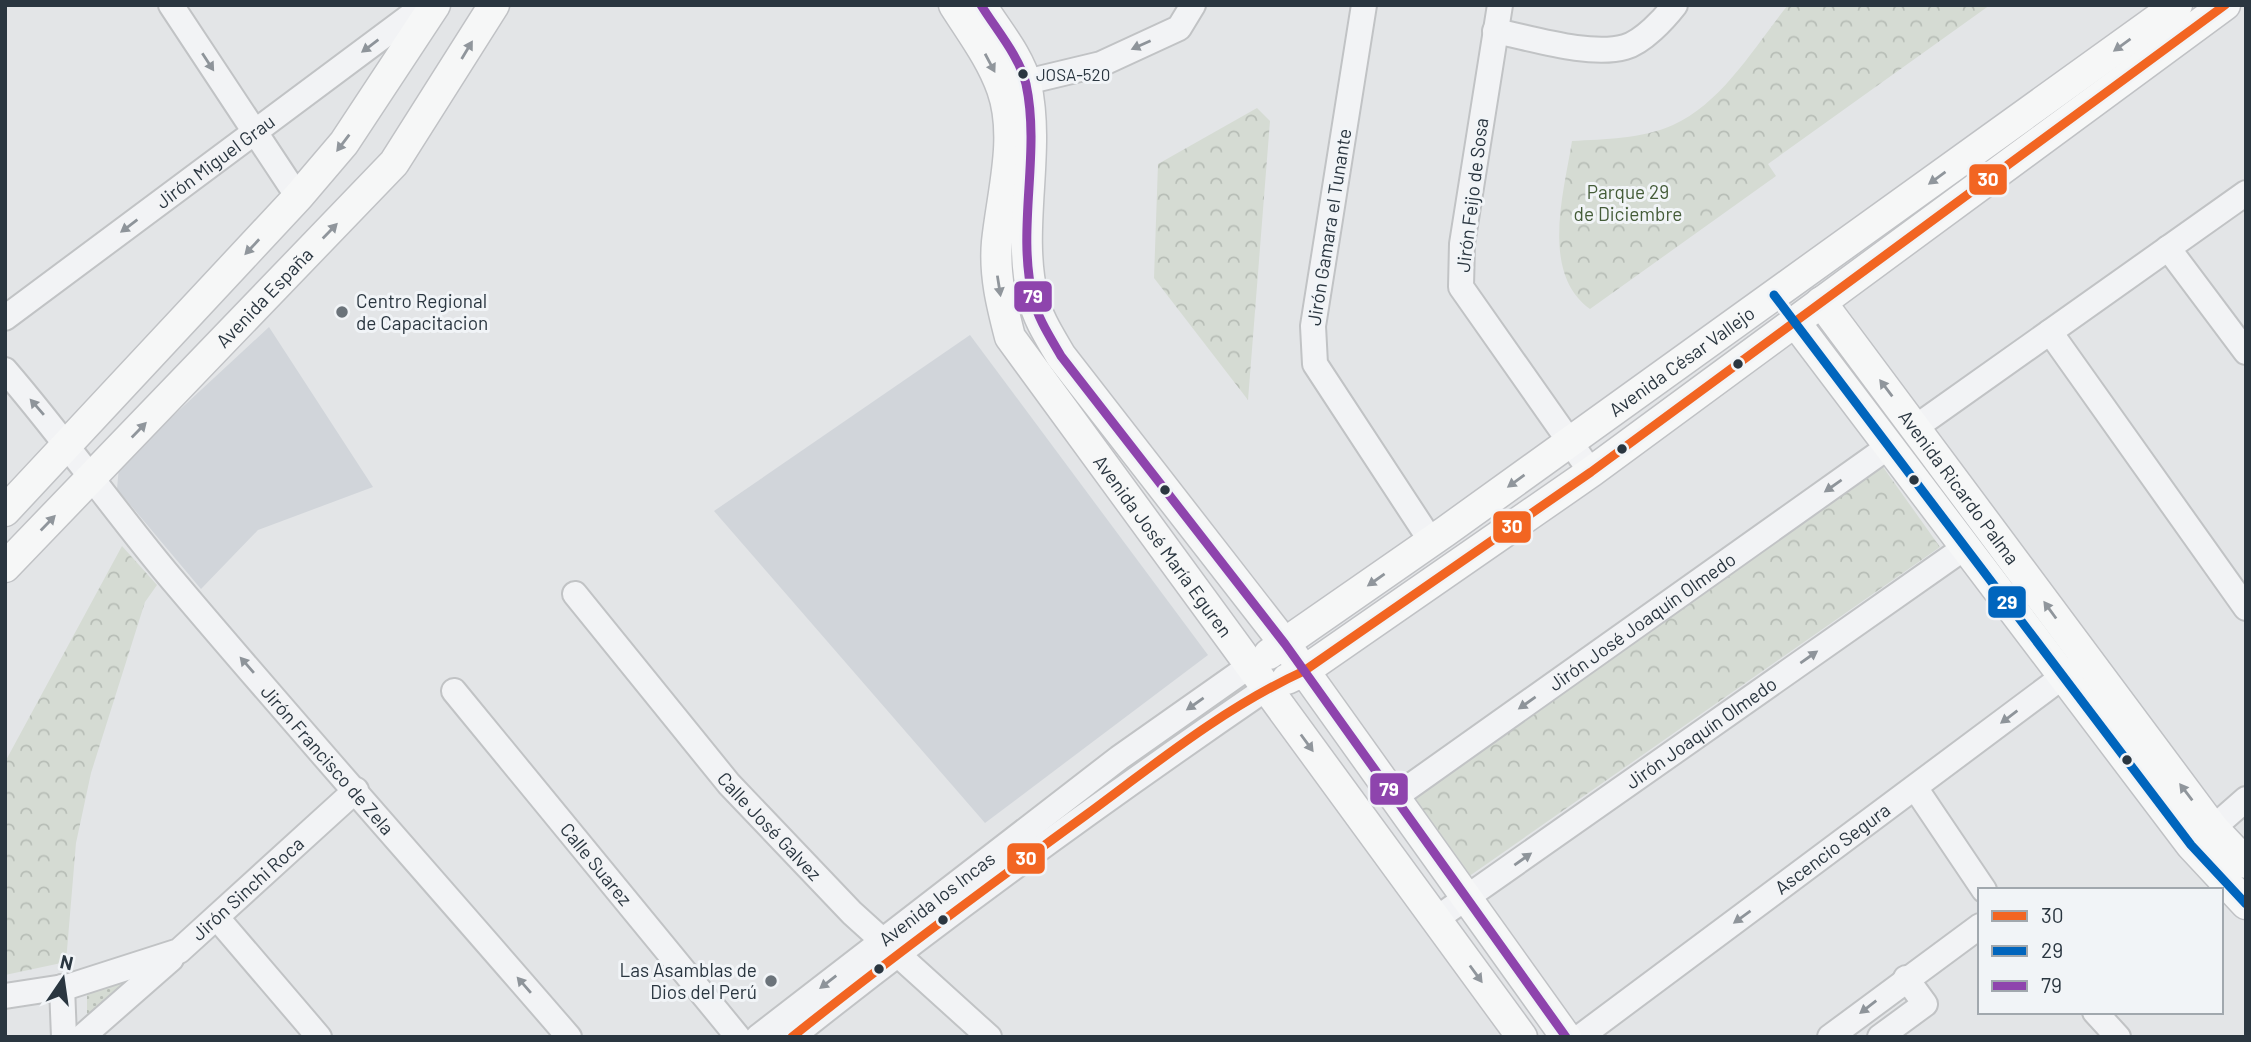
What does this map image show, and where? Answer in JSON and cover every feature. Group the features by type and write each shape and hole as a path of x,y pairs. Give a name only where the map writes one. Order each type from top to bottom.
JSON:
{"main road":[{"path":"5,511 298,197 344,143 435,5"},
{"name":"Avenida España","path":"5,567 394,163 494,5"},
{"name":"Avenida José María Eguren","path":"954,5 990,63 1003,91 1009,134 997,244 997,279 1010,337 1522,1037"},
{"name":"Avenida José María Eguren","path":"981,5 1026,82 1032,158 1027,236 1033,297 1043,327 1061,356 1285,644 1566,1037"},
{"name":"Avenida César Vallejo","path":"1259,676 1285,644 2177,5"},
{"name":"Avenida César Vallejo","path":"1259,676 1304,671 1591,472 1795,322 2208,10"},
{"name":"Avenida Ricardo Palma","path":"1821,302 1916,427 2191,845 2246,904"},
{"name":"Avenida Ricardo Palma","path":"1795,322 1888,447 1967,546 2246,863"}],"street":[{"path":"171,5 298,197"},
{"name":"Jirón Miguel Grau","path":"5,318 425,5"},
{"path":"1026,82 1101,64 1179,28 1193,5"},
{"name":"Jirón Gamara el Tunante","path":"1364,5 1313,326 1315,364 1431,541"},
{"name":"Jirón Feijo de Sosa","path":"1500,5 1462,244 1461,287 1591,472"},
{"path":"1495,31 1585,48 1626,47 1663,21 1675,5"},
{"path":"1916,427 2246,193"},
{"path":"2168,248 2246,352"},
{"name":"Avenida Ricardo Palma","path":"1801,276 1821,302"},
{"name":"Avenida Ricardo Palma","path":"1774,295 1795,322"},
{"path":"2050,332 2246,608"},
{"name":"Jirón Francisco de Zela","path":"5,370 68,444 91,479 171,578 569,1037"},
{"name":"Jirón José Joaquín Olmedo","path":"1395,797 1888,447"},
{"name":"Jirón Joaquín Olmedo","path":"1436,919 1967,546"},
{"name":"Calle José Galvez","path":"575,594 729,784 889,947 989,1037"},
{"name":"Ascencio Segura","path":"1580,1037 2075,668"},
{"name":"Avenida los Incas","path":"792,1037 889,947 1119,758 1259,676"},
{"name":"Calle Suarez","path":"454,691 738,1037"},
{"path":"1916,789 1983,888"},
{"name":"Jirón Sinchi Roca","path":"5,996 62,987 179,951 218,919 356,790"},
{"path":"2213,828 2246,799"},
{"path":"218,919 319,1037"},
{"path":"1829,1037 1978,927"},
{"name":"Avenida los Incas","path":"758,1037 889,947"},
{"path":"82,1037 179,951"},
{"path":"1880,1037 1924,1004 1906,978"},
{"path":"62,987 64,1037"},
{"path":"2097,1014 2118,1037"}],"shaded area":[{"path":"269,327 373,487 258,530 201,589 117,489 119,466"},
{"path":"970,335 1208,655 985,823 714,511"}],"green space":[{"name":"Parque 29 de Diciembre","path":"1788,5 1990,5 1768,164 1776,176 1590,309 1575,294 1565,275 1560,253 1561,207 1572,141 1623,138 1648,133 1673,125 1691,115 1722,88"},
{"path":"1257,108 1270,121 1248,400 1154,278 1158,164"},
{"path":"1883,467 1940,547 1468,877 1409,795"},
{"path":"122,546 157,585 145,602 91,773 76,843 66,962 5,975 5,762"},
{"path":"134,979 87,1020 87,991"}],"transit line":[{"name":"79","path":"981,5 1013,53 1026,84 1031,137 1027,218 1028,272 1041,321 1061,356 1285,644 1566,1037"},
{"name":"30","path":"792,1037 938,924 1164,757 1218,719 1304,671 1591,472 2225,5"},
{"name":"29","path":"1774,295 2191,845 2246,904"}],"place":[{"name":"JOSA-520","path":"1023,74"},
{"name":"Centro Regional de Capacitacion","path":"342,312"},
{"name":"Las Asamblas de Dios del Perú","path":"771,981"}]}
